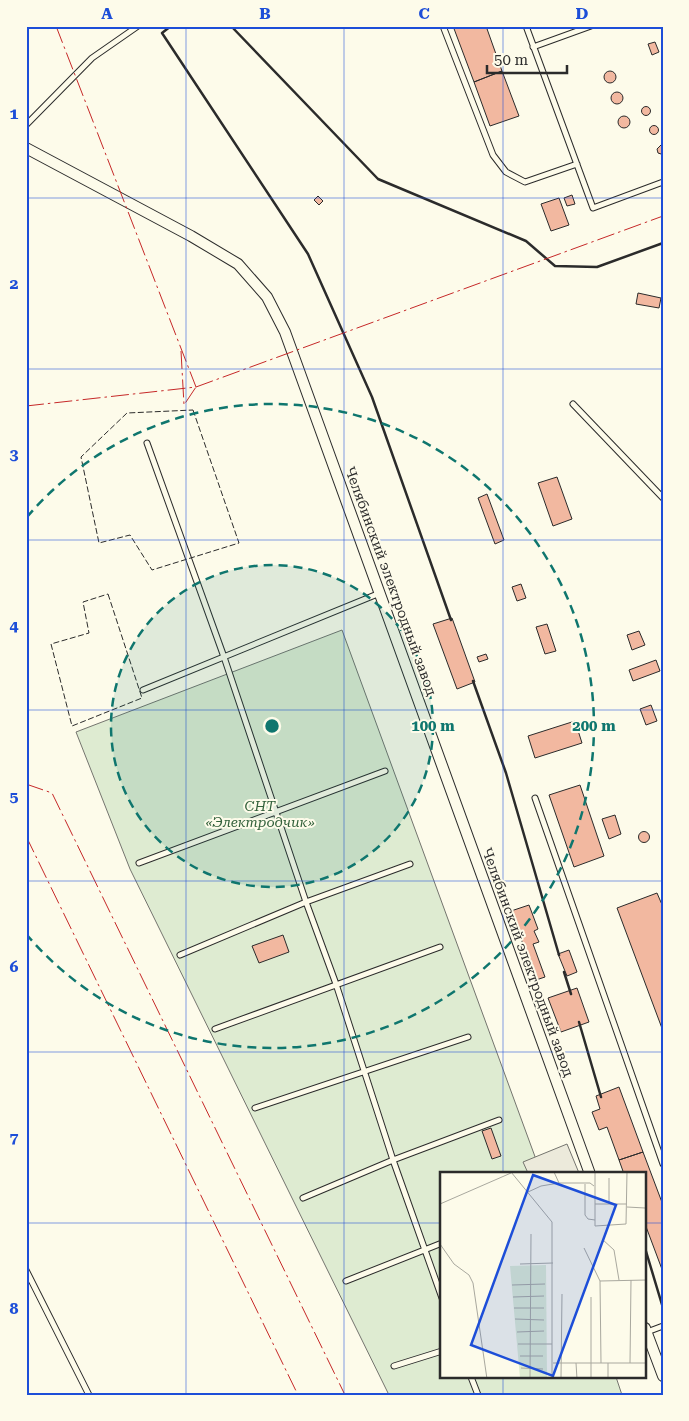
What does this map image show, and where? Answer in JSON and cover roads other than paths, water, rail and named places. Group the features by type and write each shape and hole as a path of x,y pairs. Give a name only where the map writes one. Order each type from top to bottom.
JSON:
{"street":[{"name":"Челябинский электродный завод","path":"26,148 191,236 238,264 267,297 285,332 587,1172"},
{"path":"646,1330 663,1376"}],"lane":[{"path":"26,125 92,58 138,26"},
{"path":"443,26 493,155 506,172 525,182 577,164"},
{"path":"526,26 594,208 663,182"},
{"path":"533,47 591,26"},
{"path":"573,404 663,498"},
{"path":"147,443 224,657 306,902 336,984 393,1160 440,1293"},
{"path":"142,690 380,593"},
{"path":"139,864 385,770"},
{"path":"534,798 663,1164"},
{"path":"180,955 306,902 410,864"},
{"path":"215,1029 440,947"},
{"path":"255,1108 468,1037"},
{"path":"302,1198 393,1160 499,1120"},
{"path":"346,1281 440,1244"},
{"path":"26,1270 89,1395"},
{"path":"646,1330 663,1326"},
{"path":"394,1366 440,1352"},
{"path":"471,1378 478,1395"}],"park label":[{"name":"СНТ «Электродчик»","path":"260,814"}]}
